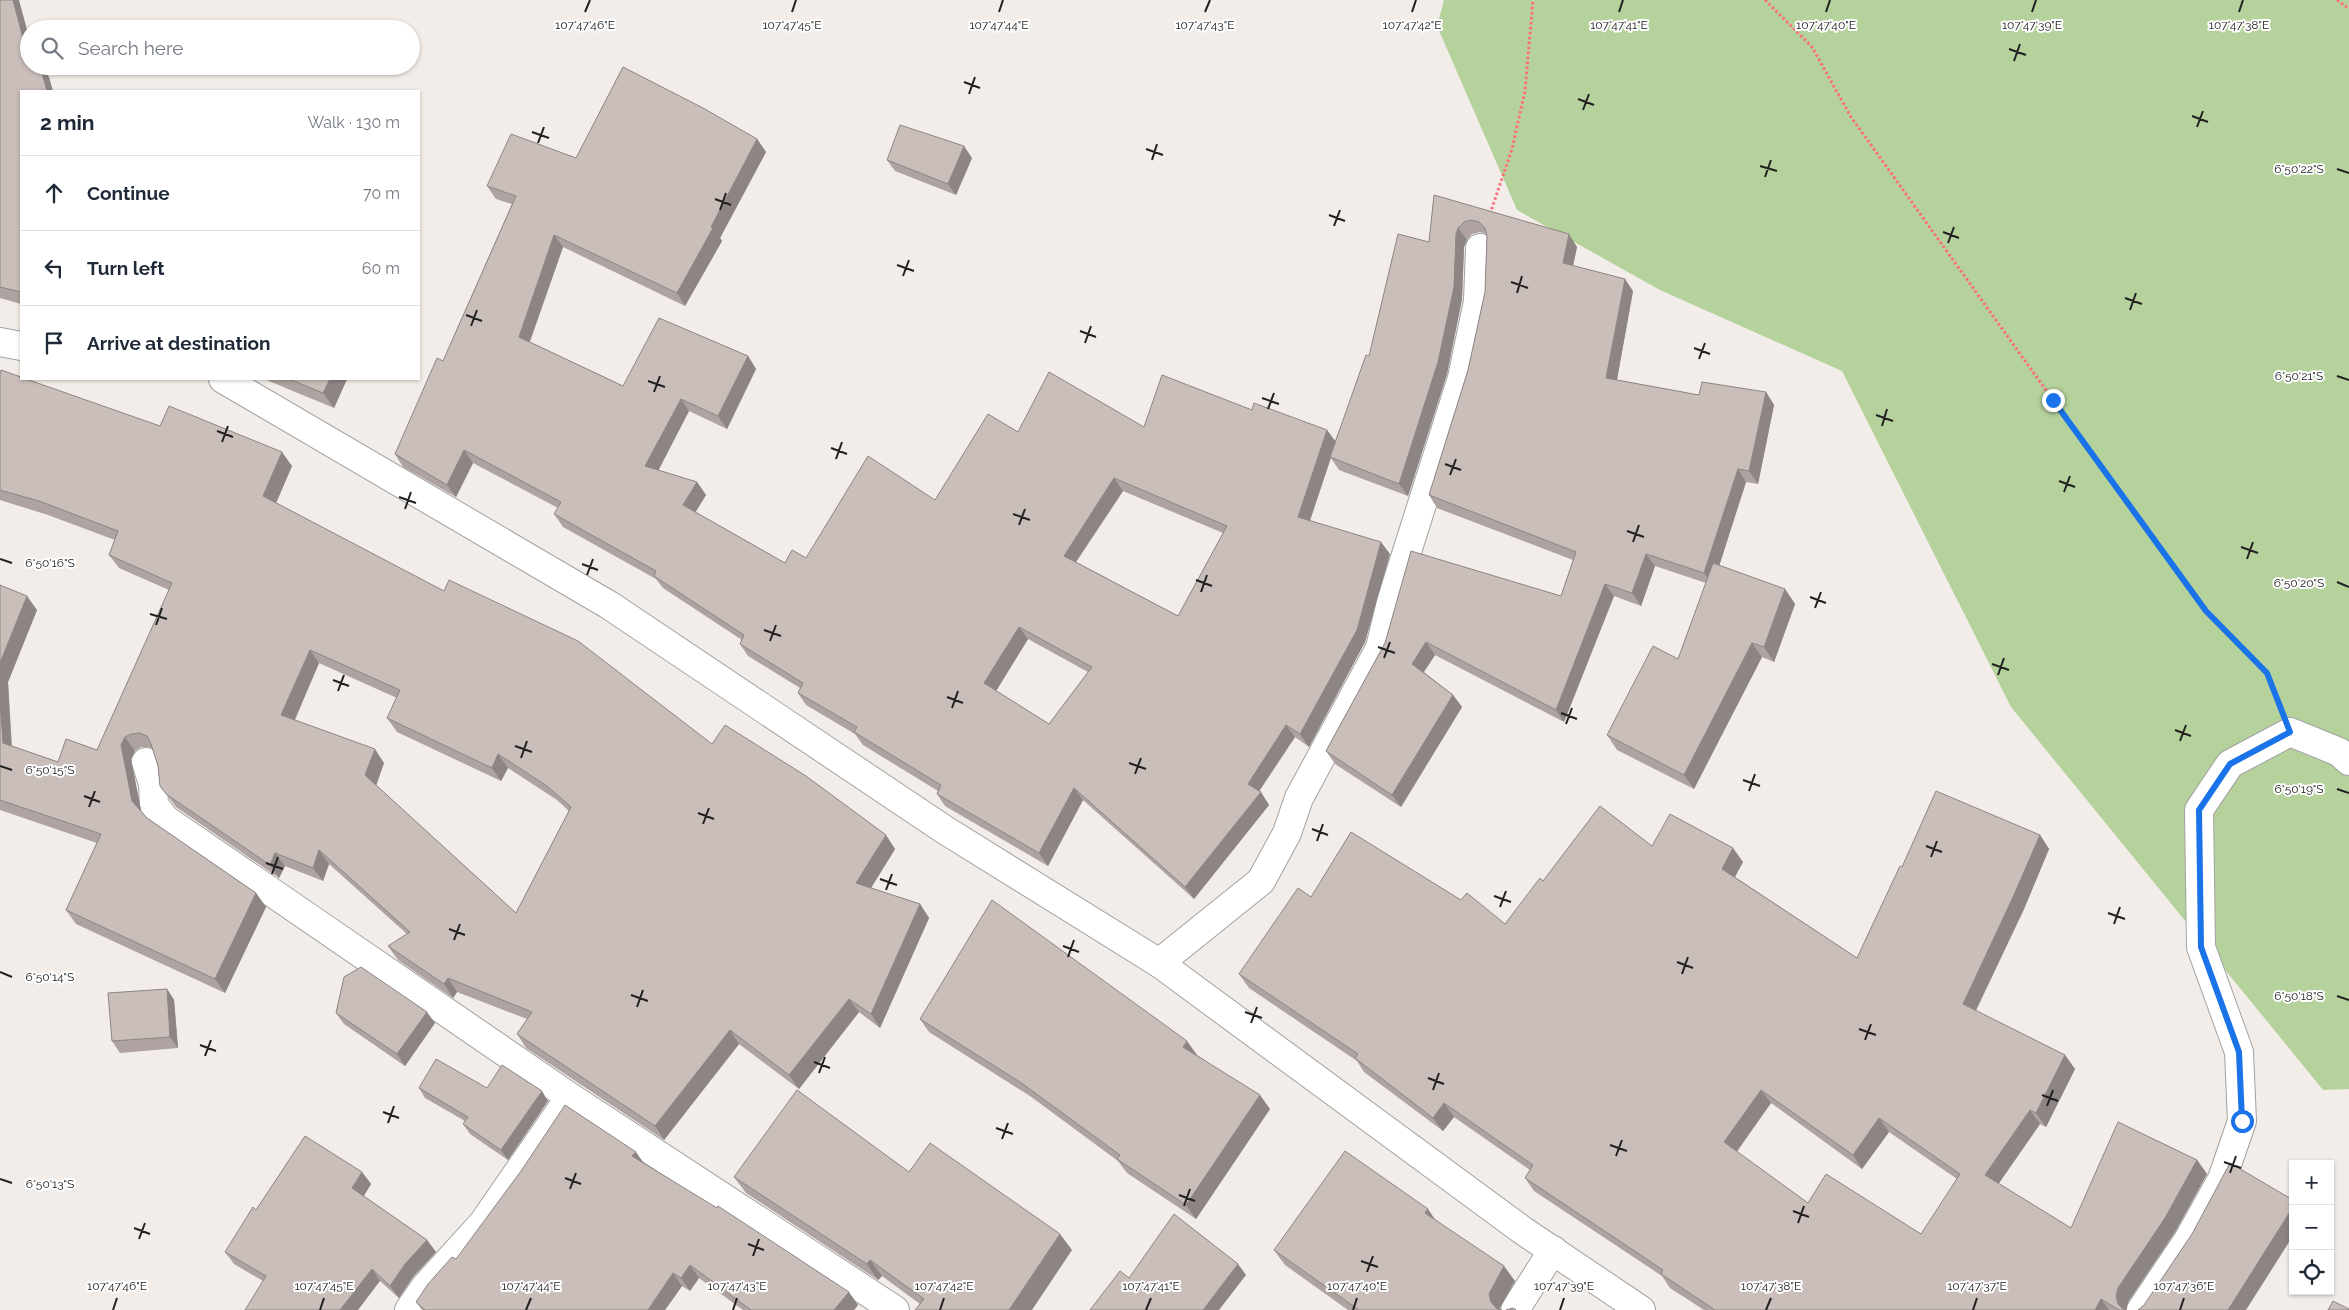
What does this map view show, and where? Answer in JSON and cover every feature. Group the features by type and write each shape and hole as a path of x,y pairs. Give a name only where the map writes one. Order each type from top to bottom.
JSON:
{"street":[{"path":"1159,963 1261,881 1286,833 1299,798 1380,648 1391,602 1462,378 1478,301 1480,248"},
{"path":"0,342 20,346"},
{"path":"225,380 609,605 945,830 1159,963 1553,1250 1641,1310"},
{"path":"2141,1310 2188,1240 2222,1179 2242,1121 2239,1052 2201,947 2199,810 2230,764 2290,732 2338,752 2349,761"},
{"path":"146,762 153,784 154,804 165,819 570,1097 895,1310"},
{"path":"409,1310 425,1286 483,1223 570,1097"},
{"path":"1515,1310 1553,1250"}],"path":[{"path":"1480,248 1512,149 1524,91 1533,0"},
{"path":"1765,0 1812,47 1851,117 2206,611 2267,673 2290,732"},
{"path":"2337,0 2349,9"}],"green space":[{"path":"1444,0 2349,0 2349,1089 2323,1090 2011,707 1842,371 1660,290 1517,210 1437,26"}],"building":[{"path":"0,0 13,0 20,27 20,75 43,75 47,90 20,90 20,292 0,287"},
{"path":"623,67 703,108 757,139 711,227 713,228 677,293 554,235 519,337 623,386 659,318 748,356 718,416 681,399 645,466 697,482 683,505 785,563 792,550 806,558 868,456 935,500 988,414 1018,432 1049,372 1144,427 1162,375 1252,410 1254,403 1327,430 1298,517 1381,542 1357,630 1300,734 1286,725 1248,784 1261,792 1185,887 1074,788 1039,853 937,794 941,785 854,732 857,727 798,693 803,683 740,644 744,635 654,576 656,571 554,514 561,502 464,450 447,485 395,454 437,358 443,361 516,196 487,186 511,134 576,158","holes":["1114,478 1227,526 1178,616 1064,556","1019,627 1092,667 1049,724 984,683"]},
{"path":"900,125 964,146 948,184 887,160"},
{"path":"1434,195 1569,234 1563,263 1625,279 1606,378 1699,395 1702,382 1766,392 1749,471 1738,469 1704,573 1646,554 1632,593 1605,584 1556,710 1426,642 1412,664 1453,695 1392,795 1326,751 1385,643 1411,551 1561,596 1576,552 1429,495 1468,370 1485,292 1487,236 1485,228 1479,222 1471,220 1464,222 1458,228 1456,234 1454,287 1438,362 1399,484 1330,457 1366,355 1369,356 1398,234 1429,242"},
{"path":"1,370 20,377 20,380 29,380 160,426 169,406 282,452 263,496 444,591 449,580 578,641 712,744 725,725 806,776 886,835 856,883 920,904 871,1014 849,999 789,1075 730,1030 655,1126 517,1034 532,1012 448,978 444,984 388,946 410,932 319,850 313,868 275,853 270,865 166,794 160,786 158,766 151,744 147,736 139,733 125,737 121,745 132,801 147,818 256,893 215,979 66,910 101,834 0,800 0,700 3,743 58,762 66,739 97,750 172,583 109,555 118,531 39,501 0,490","holes":["310,650 400,690 387,718 492,768 498,754 547,786 571,807 516,913 365,775 375,749 281,715"]},
{"path":"291,380 330,380 323,393"},
{"path":"1713,563 1785,589 1764,647 1752,643 1684,775 1607,735 1653,646 1678,659"},
{"path":"0,585 27,596 0,663"},
{"path":"1936,791 2040,835 1963,1004 2065,1055 2036,1113 2030,1110 1985,1175 2071,1228 2118,1122 2197,1160 2165,1218 2118,1288 2116,1296 2118,1304 2125,1310 2119,1310 2101,1299 2095,1310 1715,1310 1661,1274 1663,1270 1525,1178 1533,1165 1444,1103 1433,1118 1355,1058 1358,1054 1239,974 1298,888 1311,897 1351,832 1461,900 1467,893 1505,924 1540,878 1543,881 1600,806 1652,846 1670,814 1733,848 1722,869 1857,958 1900,866 1902,867","holes":["1761,1090 1853,1155 1879,1118 1960,1174 1921,1234 1826,1174 1808,1203 1724,1142"]},
{"path":"992,900 1187,1041 1183,1047 1260,1095 1186,1205 1117,1159 1120,1155 1020,1082 920,1019"},
{"path":"361,967 427,1012 397,1054 336,1013 344,977"},
{"path":"167,989 170,1037 112,1041 108,993"},
{"path":"436,1059 487,1088 502,1065 542,1091 501,1150 463,1124 468,1117 419,1088"},
{"path":"797,1090 909,1172 930,1143 1060,1234 1009,1310 915,1310 924,1299 870,1260 867,1264 734,1177"},
{"path":"565,1105 636,1152 632,1156 717,1208 718,1206 849,1292 834,1310 751,1310 690,1265 681,1278 673,1273 648,1310 425,1310 416,1302 428,1284 452,1257 456,1259 521,1171"},
{"path":"305,1136 362,1172 352,1188 427,1240 405,1264 390,1286 372,1269 340,1310 245,1310 266,1276 225,1252 253,1207 256,1210"},
{"path":"1345,1151 1428,1209 1425,1213 1504,1266 1489,1294 1491,1302 1496,1308 1502,1310 1359,1310 1274,1250"},
{"path":"2230,1163 2289,1198 2289,1213 2228,1310 2138,1310 2144,1305 2192,1234"},
{"path":"1174,1214 1238,1264 1203,1310 1090,1310 1120,1271 1129,1278"},
{"path":"2333,1301 2349,1309 2349,1310 2328,1310"}],"route":[{"path":"2053,400 2206,611 2267,673 2290,732 2230,764 2199,810 2201,947 2239,1052 2242,1121"}]}
